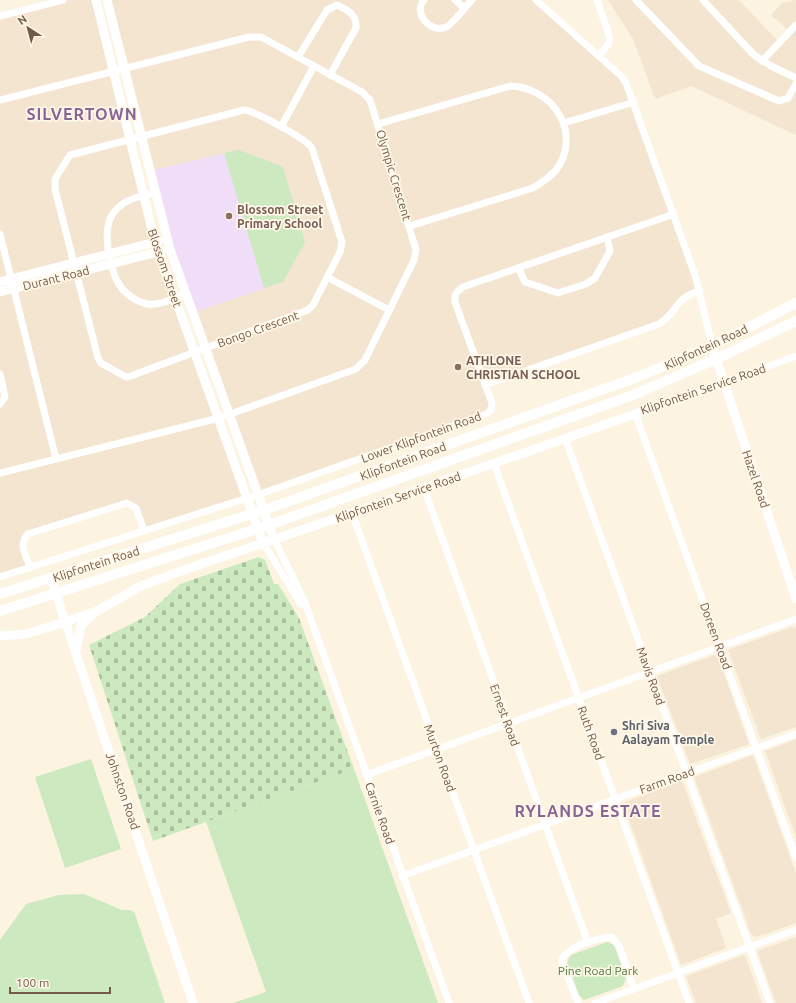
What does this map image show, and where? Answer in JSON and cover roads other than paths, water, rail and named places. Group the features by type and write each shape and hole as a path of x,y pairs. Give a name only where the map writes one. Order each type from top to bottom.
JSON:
{"main road":[{"name":"Klipfontein Road","path":"0,594 51,579 263,510 635,378 712,346 796,303"},
{"name":"Klipfontein Road","path":"0,611 269,526 634,395 716,360 796,321"}],"street":[{"path":"0,16 63,0"},
{"name":"Blossom Street","path":"96,0 158,253 258,529"},
{"name":"Blossom Street","path":"107,0 140,137 170,250 269,526"},
{"path":"424,0 421,3 420,12 423,20 432,27 440,29 448,27 472,0"},
{"path":"455,0 464,8"},
{"path":"536,0 621,76 626,83 674,214 700,291 712,346"},
{"path":"596,0 610,38 609,43 599,56"},
{"path":"636,0 692,61 704,70 779,101 788,98 796,84"},
{"path":"703,0 754,55 762,61 796,78"},
{"path":"298,57 327,10 337,6 352,13 356,23 356,28 330,75"},
{"path":"762,61 796,25"},
{"name":"Olympic Crescent","path":"0,100 256,36 261,37 367,96 374,108 416,245 416,254 365,360 356,369 230,415 0,473"},
{"path":"281,127 314,66"},
{"path":"378,124 510,86 523,87 542,95 553,105 564,123 566,131 564,152 560,163 546,180 533,188 410,226"},
{"path":"564,123 634,102"},
{"name":"Bongo Crescent","path":"244,110 250,110 310,144 314,151 342,242 340,252 308,310 128,377 102,363 98,358 76,273 55,189 55,179 70,155 140,137 244,110"},
{"path":"155,193 143,195 122,205 114,212 109,221 106,237 112,263 118,282 124,291 138,301 147,304 156,304 185,294"},
{"path":"674,214 519,269 463,287 454,296 455,302 485,385 660,324 667,319 685,296 700,291"},
{"path":"0,234 56,459"},
{"path":"519,269 525,282 553,292 563,292 586,284 595,278 610,251 607,237"},
{"name":"Durant Road","path":"0,292 13,284 74,263 167,239"},
{"name":"Durant Road","path":"0,282 13,284 76,273 170,250"},
{"path":"327,277 389,310"},
{"name":"Hazel Road","path":"712,346 796,598"},
{"name":"Klipfontein Service Road","path":"0,636 26,634 97,611 139,587 156,580 494,464 796,356"},
{"path":"0,374 5,397 0,404"},
{"name":"Lower Klipfontein Road","path":"0,577 258,494 486,414 492,406 485,385"},
{"name":"Doreen Road","path":"635,413 796,858"},
{"name":"Mavis Road","path":"565,438 770,1003"},
{"name":"Ruth Road","path":"494,464 689,1003"},
{"name":"Ernest Road","path":"424,488 588,943"},
{"path":"30,567 23,546 23,539 28,534 127,503 136,508 144,531"},
{"name":"Murton Road","path":"352,513 529,1003"},
{"name":"Carnie Road","path":"269,526 274,540 304,600 311,624 449,1003"},
{"name":"Carnie Road","path":"258,529 263,543 293,591 311,624"},
{"name":"Johnston Road","path":"51,579 193,1003"},
{"path":"76,654 81,626 97,611"},
{"path":"366,775 796,619"},
{"name":"Farm Road","path":"402,876 796,734"},
{"path":"595,1003 608,1001 634,988 796,930"},
{"path":"578,1003 562,963 563,957 571,950 605,938 612,937 616,940 634,988"}],"place":[{"name":"Blossom Street Primary School","path":"229,216"},
{"name":"ATHLONE CHRISTIAN SCHOOL","path":"458,367"},
{"name":"Shri Siva Aalayam Temple","path":"614,732"}],"district":[{"name":"SILVERTOWN","path":"82,114"},
{"name":"RYLANDS ESTATE","path":"588,811"}],"park label":[{"name":"Pine Road Park","path":"598,970"}]}
